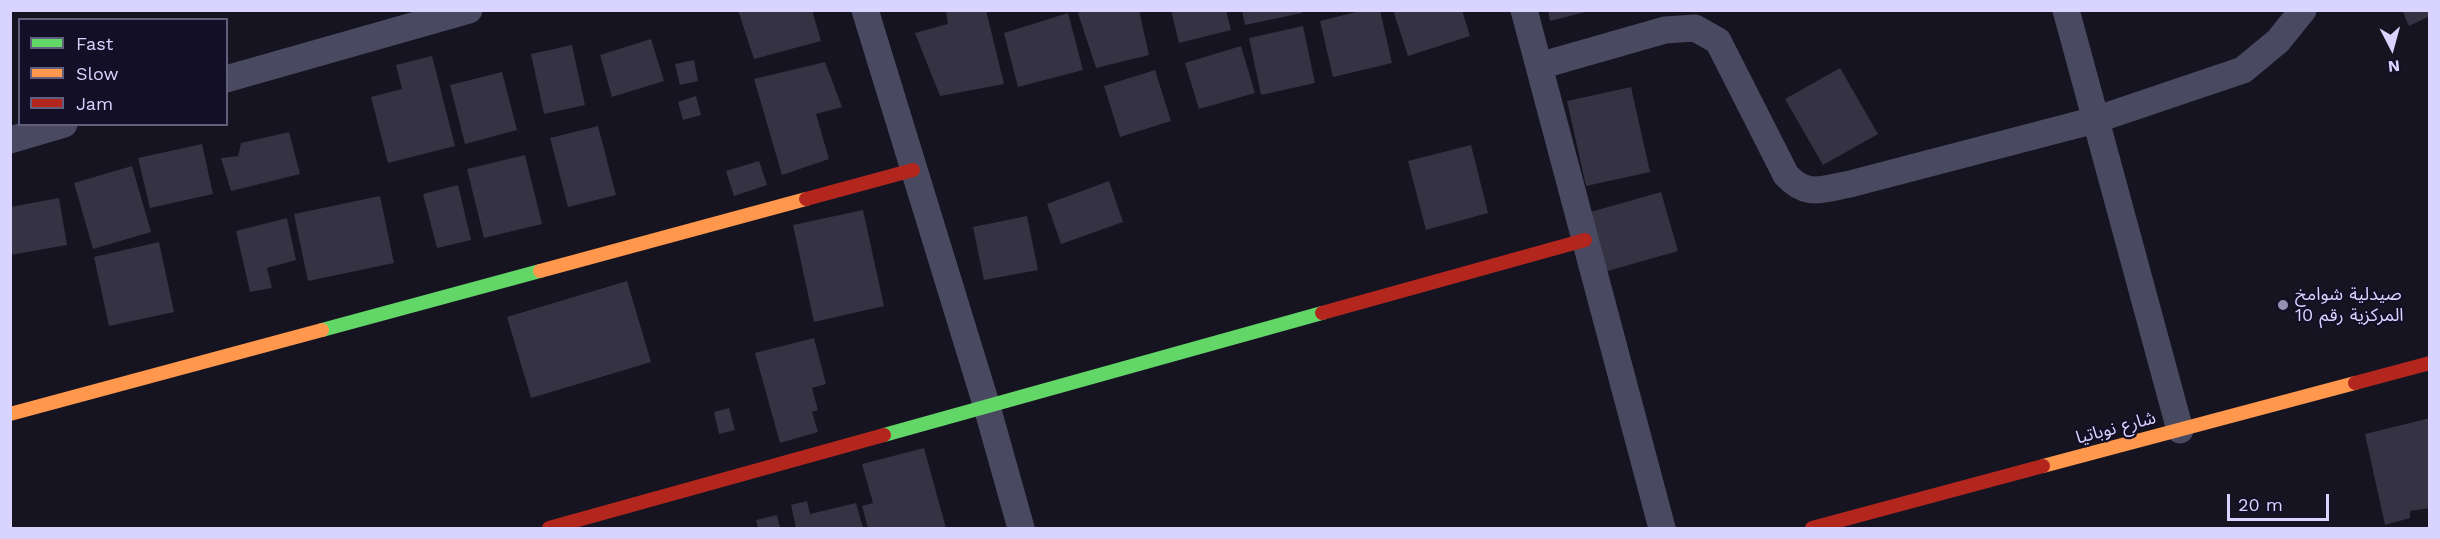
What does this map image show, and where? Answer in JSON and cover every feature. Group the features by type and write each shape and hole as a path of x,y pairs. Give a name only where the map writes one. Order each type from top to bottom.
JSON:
{"street":[{"path":"228,78 470,10"},
{"path":"865,10 987,407 1021,528"},
{"path":"1524,10 1662,528"},
{"path":"2067,10 2180,430"},
{"path":"1539,66 1665,30 1695,28 1718,40 1786,175 1797,186 1815,190 1850,184 2096,120 2243,70 2278,41 2303,10"},
{"path":"10,140 57,126"},
{"path":"10,414 913,170"},
{"path":"549,528 1585,240"},
{"name":"شارع نوباتيا","path":"1816,528 2430,363"}],"building":[{"path":"738,10 812,10 821,41 754,59"},
{"path":"946,10 986,10 1004,84 940,96 915,33 948,24"},
{"path":"1087,10 1139,10 1149,55 1096,68 1078,13"},
{"path":"1171,10 1226,10 1231,30 1179,43"},
{"path":"1242,10 1302,10 1302,13 1245,25"},
{"path":"1364,10 1380,10 1392,63 1333,77 1320,21"},
{"path":"1393,10 1462,10 1470,36 1408,56"},
{"path":"1548,10 1589,10 1589,11 1550,21"},
{"path":"2402,10 2430,10 2430,16 2409,26"},
{"path":"1068,13 1083,70 1018,87 1004,33"},
{"path":"1303,26 1315,83 1261,95 1249,38"},
{"path":"651,39 664,81 612,97 600,55"},
{"path":"572,45 585,105 544,114 531,54"},
{"path":"1241,46 1255,93 1199,109 1185,63"},
{"path":"432,56 455,146 388,163 371,97 402,89 396,65"},
{"path":"694,60 698,81 680,85 675,64"},
{"path":"825,62 842,107 816,114 829,159 782,175 754,79"},
{"path":"1840,68 1878,134 1823,165 1785,99"},
{"path":"1155,70 1171,121 1120,137 1104,86"},
{"path":"502,72 517,130 465,144 450,85"},
{"path":"1631,87 1650,172 1586,186 1567,101"},
{"path":"696,96 701,115 683,120 678,102"},
{"path":"598,126 616,195 568,207 550,138"},
{"path":"289,132 300,174 231,191 221,158 238,156 241,143"},
{"path":"202,144 213,194 150,208 138,158"},
{"path":"1471,145 1488,213 1426,230 1408,161"},
{"path":"525,155 542,224 484,238 467,169"},
{"path":"759,161 767,185 734,196 726,171"},
{"path":"132,166 151,232 93,249 74,183"},
{"path":"1109,181 1123,222 1061,244 1047,204"},
{"path":"458,185 471,240 437,248 423,194"},
{"path":"1661,192 1678,251 1604,272 1587,213"},
{"path":"380,196 394,263 308,281 294,214"},
{"path":"59,198 67,245 10,255 10,207"},
{"path":"863,210 884,306 814,322 793,225"},
{"path":"1027,216 1038,270 984,280 973,227"},
{"path":"287,218 296,260 267,268 272,288 250,292 236,231"},
{"path":"159,242 174,312 109,326 94,257"},
{"path":"627,281 651,362 531,398 507,317"},
{"path":"814,338 826,384 812,388 818,410 812,412 818,432 780,443 755,353"},
{"path":"729,408 735,430 719,434 714,412"},
{"path":"2430,418 2430,508 2410,511 2410,518 2385,525 2365,434"},
{"path":"924,448 946,528 868,528 862,506 873,503 862,464"},
{"path":"807,501 810,514 856,503 863,528 796,528 791,505"},
{"path":"777,515 780,528 758,528 756,520"}],"traffic: fast":[{"path":"322,330 540,271"},
{"path":"884,435 1322,313"}],"traffic: slow":[{"path":"540,271 806,199"},
{"path":"10,414 322,330"},
{"path":"2043,466 2355,383"}],"traffic: jam":[{"path":"806,199 913,170"},
{"path":"1322,313 1585,240"},
{"path":"2355,383 2430,363"},
{"path":"549,528 884,435"},
{"path":"1812,528 2043,466"}],"place":[{"name":"صيدلية شوامخ المركزية رقم 10","path":"2283,305"}]}
